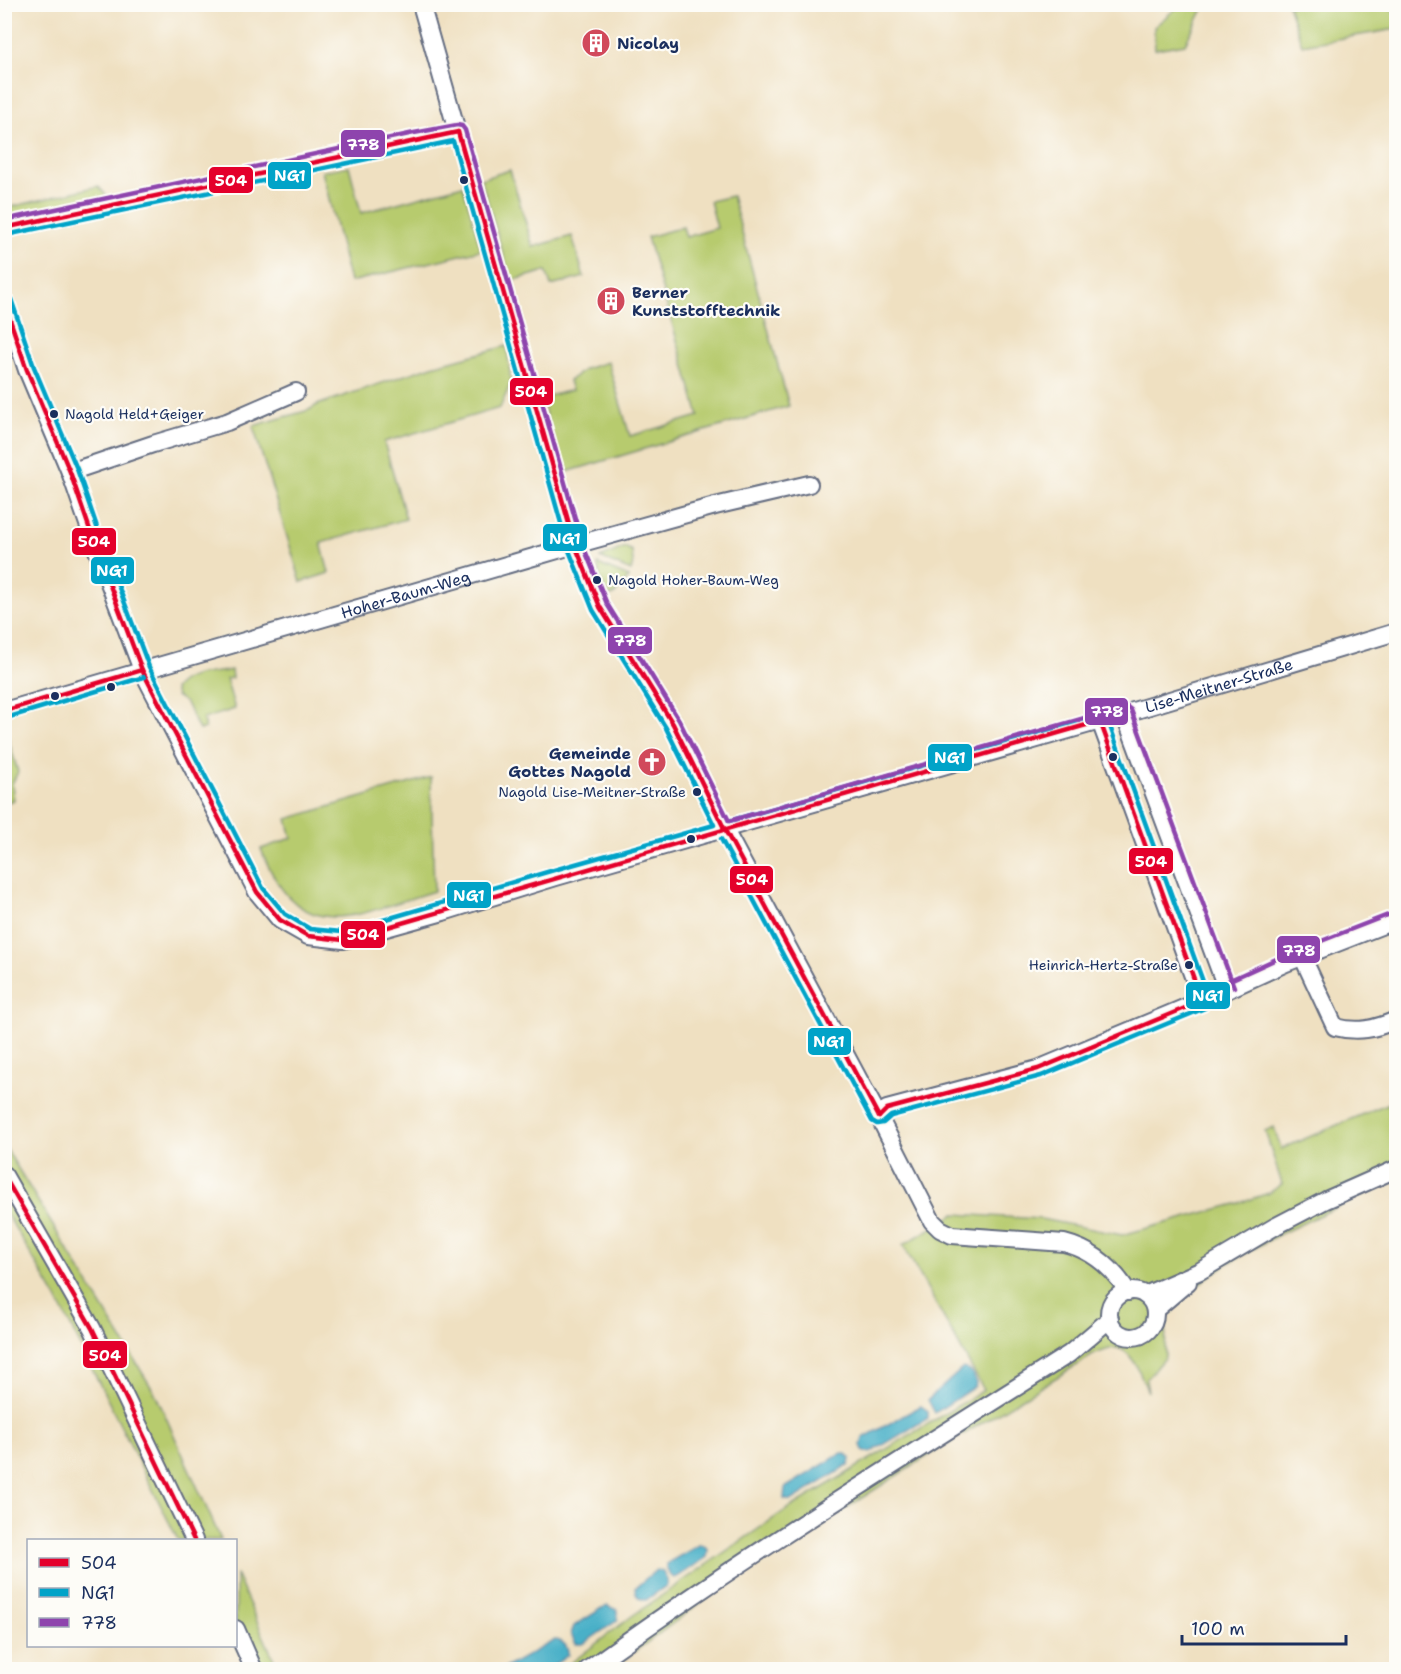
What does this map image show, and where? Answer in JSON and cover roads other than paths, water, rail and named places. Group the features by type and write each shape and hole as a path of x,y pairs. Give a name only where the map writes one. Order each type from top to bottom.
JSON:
{"street":[{"path":"421,4 575,545 600,607 674,724 725,830 879,1117 932,1221 940,1229 952,1235 1065,1243 1088,1252 1117,1275 1121,1296"},
{"path":"4,228 459,132"},
{"name":"Lise-Meitner-Straße","path":"4,301 27,370 70,472 142,670 257,892 280,920 308,936 344,940 1100,721 1396,632"},
{"path":"70,472 227,422 296,392"},
{"name":"Hoher-Baum-Weg","path":"4,711 575,545 715,506 809,484"},
{"path":"1124,713 1227,990"},
{"path":"1100,721 1202,1001"},
{"path":"879,1117 887,1109 1038,1069 1202,1001 1302,956 1396,920"},
{"path":"1302,956 1335,1027 1352,1031 1373,1029 1396,1020"},
{"path":"1145,1295 1200,1271 1276,1226 1326,1200 1396,1170"},
{"path":"4,1175 92,1328 194,1539"},
{"path":"1155,1310 1200,1271"},
{"path":"1140,1292 1153,1304 1155,1310 1153,1323 1145,1332 1132,1337 1114,1326 1111,1306 1121,1296 1140,1292"},
{"path":"587,1670 657,1619 753,1555 1114,1326"},
{"path":"237,1631 255,1670"}],"water":[{"path":"963,1368 969,1370 973,1375 976,1383 974,1387 935,1413 928,1400"},
{"path":"921,1406 928,1411 928,1418 870,1453 863,1450 861,1445 863,1438"},
{"path":"842,1453 850,1458 849,1465 791,1501 784,1499 785,1488"},
{"path":"699,1545 708,1549 707,1557 677,1577 674,1578 669,1574 666,1565 669,1562"},
{"path":"656,1570 662,1571 667,1585 646,1600 639,1598 635,1588"},
{"path":"607,1605 617,1610 618,1619 583,1644 576,1644 571,1634 574,1626"},
{"path":"555,1640 565,1645 568,1655 548,1669 503,1669"}],"place":[{"name":"Nicolay","path":"596,43"},
{"name":"Berner Kunststofftechnik","path":"611,301"},
{"name":"Nagold Held+Geiger","path":"54,414"},
{"name":"Nagold Hoher-Baum-Weg","path":"597,580"},
{"name":"Gemeinde Gottes Nagold","path":"652,762"},
{"name":"Nagold Lise-Meitner-Straße","path":"697,792"},
{"name":"Heinrich-Hertz-Straße","path":"1189,965"}]}
